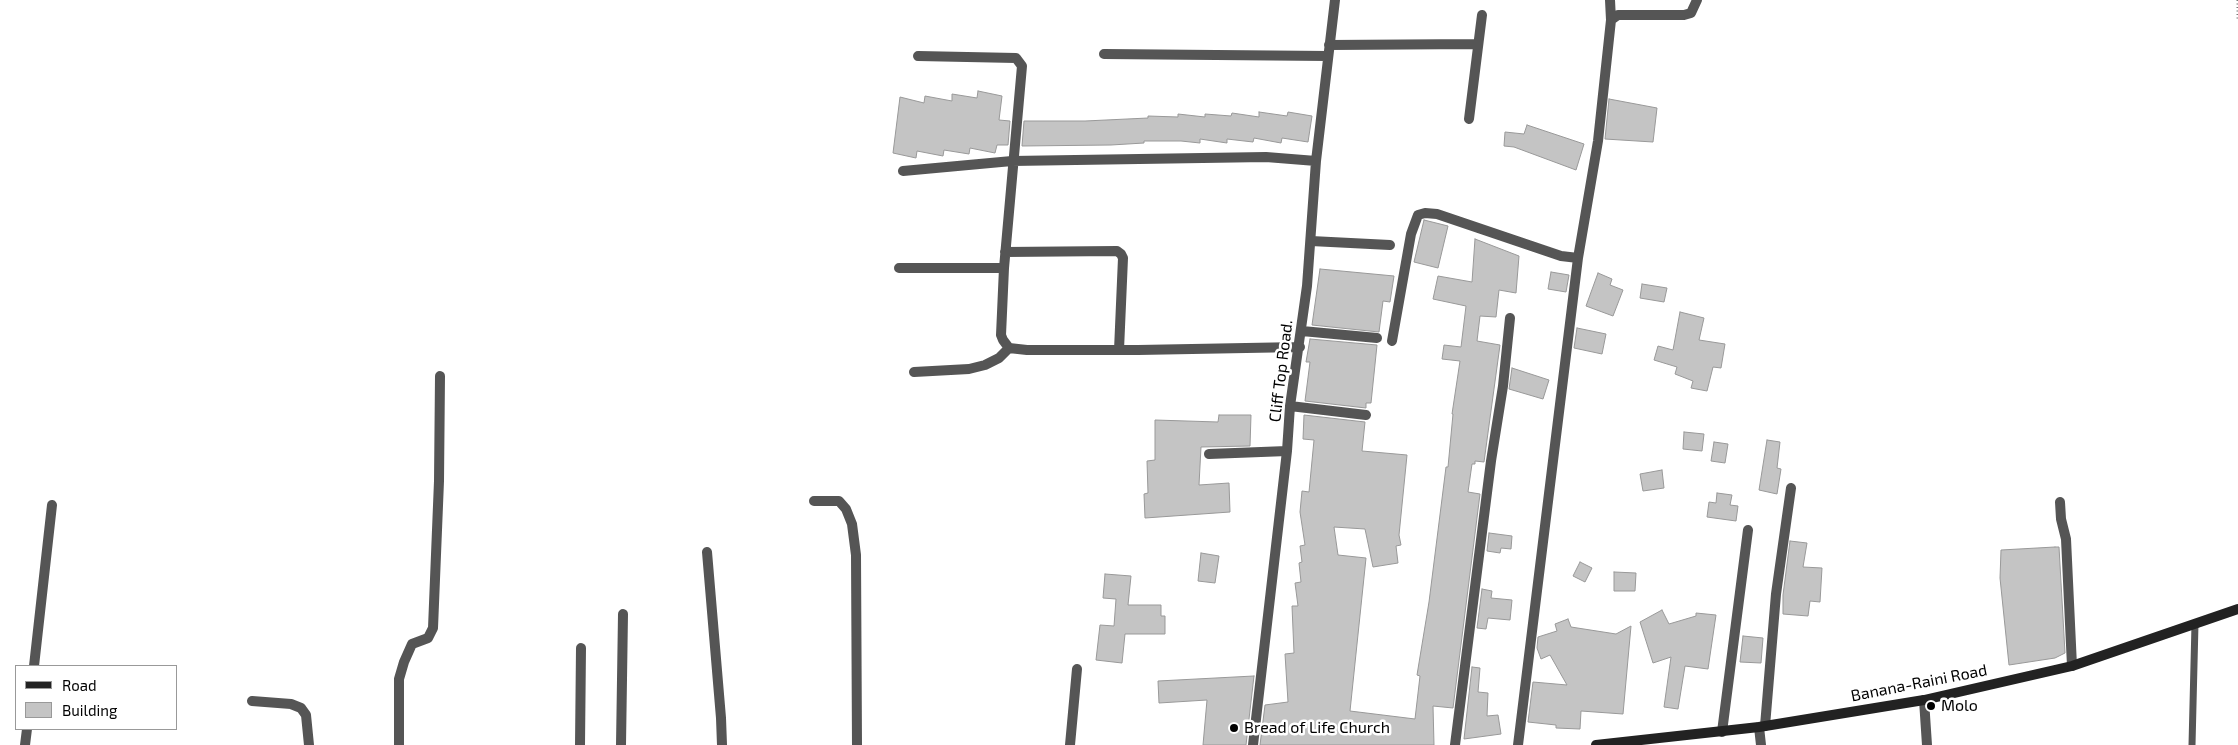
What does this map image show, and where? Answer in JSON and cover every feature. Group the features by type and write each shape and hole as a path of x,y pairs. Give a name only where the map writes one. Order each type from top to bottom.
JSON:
{"main road":[{"name":"Banana-Raini Road","path":"1596,745 1722,732 1924,700 2072,666 2238,609"}],"street":[{"name":"Cliff Top Road.","path":"1253,745 1287,450 1290,406 1302,331 1311,240 1316,161 1335,0"},
{"path":"1518,745 1578,258 1598,142 1611,20 1610,0"},
{"path":"1611,20 1618,15 1684,16 1691,12 1697,0"},
{"path":"1469,119 1482,15"},
{"path":"1329,45 1478,44"},
{"path":"1104,54 1328,56"},
{"path":"918,56 1016,58 1020,62 1022,86 1012,161 1004,268 1002,335 1009,348 1027,350 1118,350 1300,347"},
{"path":"903,171 1012,161 1266,157 1316,161"},
{"path":"1392,341 1410,234 1418,215 1425,213 1437,214 1561,256 1578,258"},
{"path":"1311,240 1390,245"},
{"path":"1006,252 1117,251 1121,254 1124,258 1118,350"},
{"path":"899,268 1004,268"},
{"path":"1455,745 1490,466 1503,386 1510,318"},
{"path":"1302,331 1377,338"},
{"path":"914,372 969,369 986,365 999,358 1009,348"},
{"path":"399,745 399,679 412,644 428,638 432,628 440,376"},
{"path":"1290,406 1366,416"},
{"path":"1208,454 1287,450"},
{"path":"1761,745 1776,594 1791,488"},
{"path":"814,502 839,501 846,510 852,524 857,575 857,745"},
{"path":"2060,502 2061,518 2066,539 2072,666"},
{"path":"34,665 52,505"},
{"path":"1722,732 1748,530"},
{"path":"706,552 722,745"},
{"path":"621,745 623,614"},
{"path":"580,745 581,648"},
{"path":"1070,745 1077,669"},
{"path":"1924,700 1927,745"},
{"path":"252,701 291,704 301,708 306,715 309,745"},
{"path":"25,745 27,730"}],"lane":[{"path":"2192,745 2195,624"}],"path":[{"path":"2238,0 2238,22"}],"building":[{"path":"978,91 1002,96 999,120 1010,121 1008,145 997,145 995,153 970,148 969,154 944,150 943,156 917,151 916,158 893,153 900,97 924,103 925,96 952,101 952,94 977,98"},
{"path":"1609,99 1657,108 1653,142 1605,139"},
{"path":"1259,112 1287,116 1288,112 1312,116 1308,142 1282,138 1281,143 1254,138 1253,142 1227,139 1227,143 1200,139 1200,143 1144,141 1144,143 1111,145 1022,146 1024,121 1085,121 1148,118 1148,116 1178,117 1178,114 1205,117 1205,114 1231,116 1232,113 1259,117"},
{"path":"1527,125 1584,144 1576,170 1514,147 1504,146 1505,132 1524,134"},
{"path":"1424,220 1448,226 1438,268 1414,262"},
{"path":"1475,239 1519,256 1516,293 1499,290 1496,317 1480,316 1477,341 1500,345 1484,462 1475,461 1475,464 1472,464 1468,492 1480,494 1453,708 1433,706 1434,745 1260,745 1265,705 1288,702 1285,654 1294,653 1292,606 1298,606 1295,583 1301,582 1299,563 1302,562 1300,546 1305,545 1300,512 1302,491 1309,492 1314,440 1303,439 1304,415 1365,422 1362,451 1407,455 1399,535 1401,545 1396,546 1398,563 1373,567 1365,529 1334,527 1338,555 1366,558 1350,711 1415,719 1420,676 1417,675 1429,602 1446,467 1448,467 1452,414 1460,361 1442,359 1444,345 1461,347 1466,306 1433,299 1438,276 1472,282"},
{"path":"1320,269 1394,276 1390,302 1383,301 1379,332 1312,325"},
{"path":"1551,272 1569,275 1566,292 1548,289"},
{"path":"1598,273 1612,279 1610,285 1623,290 1613,316 1586,306"},
{"path":"1642,284 1667,288 1664,302 1640,298"},
{"path":"1680,312 1704,318 1699,340 1725,344 1721,368 1713,367 1707,391 1691,388 1693,381 1675,374 1677,367 1654,360 1658,346 1673,350"},
{"path":"1577,328 1606,334 1602,354 1574,348"},
{"path":"1310,339 1377,345 1371,403 1366,403 1366,408 1305,401 1310,362 1306,362"},
{"path":"1512,368 1549,380 1543,399 1509,389"},
{"path":"1219,415 1251,415 1250,446 1201,447 1199,485 1229,483 1230,512 1145,518 1144,494 1148,493 1147,461 1155,460 1155,420 1218,422"},
{"path":"1684,432 1704,434 1702,451 1683,449"},
{"path":"1767,440 1780,442 1777,468 1781,469 1777,494 1759,490"},
{"path":"1714,442 1728,444 1725,463 1711,461"},
{"path":"1662,470 1664,488 1643,491 1640,474"},
{"path":"1717,493 1732,495 1730,505 1738,506 1736,521 1707,517 1709,502 1716,503"},
{"path":"1489,533 1512,536 1511,549 1501,548 1500,553 1487,551"},
{"path":"1790,541 1807,543 1803,567 1822,568 1820,602 1810,601 1808,616 1783,614 1783,595"},
{"path":"2059,547 2065,653 2055,658 2009,665 2000,578 2001,550"},
{"path":"1201,553 1219,556 1215,583 1198,581"},
{"path":"1580,562 1592,568 1585,582 1573,576"},
{"path":"1614,572 1636,573 1635,591 1614,591"},
{"path":"1105,574 1131,576 1128,605 1161,605 1161,616 1165,616 1165,634 1125,634 1122,663 1096,660 1100,625 1114,626 1116,599 1103,598"},
{"path":"1482,589 1492,591 1491,598 1512,600 1510,620 1488,618 1486,629 1477,628"},
{"path":"1662,610 1669,624 1696,616 1696,613 1716,615 1708,669 1685,666 1678,709 1664,707 1671,657 1653,663 1640,622"},
{"path":"1568,619 1571,627 1616,634 1631,626 1623,714 1581,711 1580,729 1556,728 1556,725 1528,722 1533,682 1567,685 1550,655 1541,659 1537,648 1538,637 1557,631 1555,624"},
{"path":"1743,636 1763,638 1761,663 1740,662"},
{"path":"1472,667 1480,668 1478,692 1488,693 1487,716 1498,715 1501,734 1464,739"},
{"path":"1254,676 1246,745 1203,745 1207,700 1159,703 1158,681"}],"place":[{"name":"Molo","path":"1931,706"},
{"name":"Bread of Life Church","path":"1234,728"}]}
